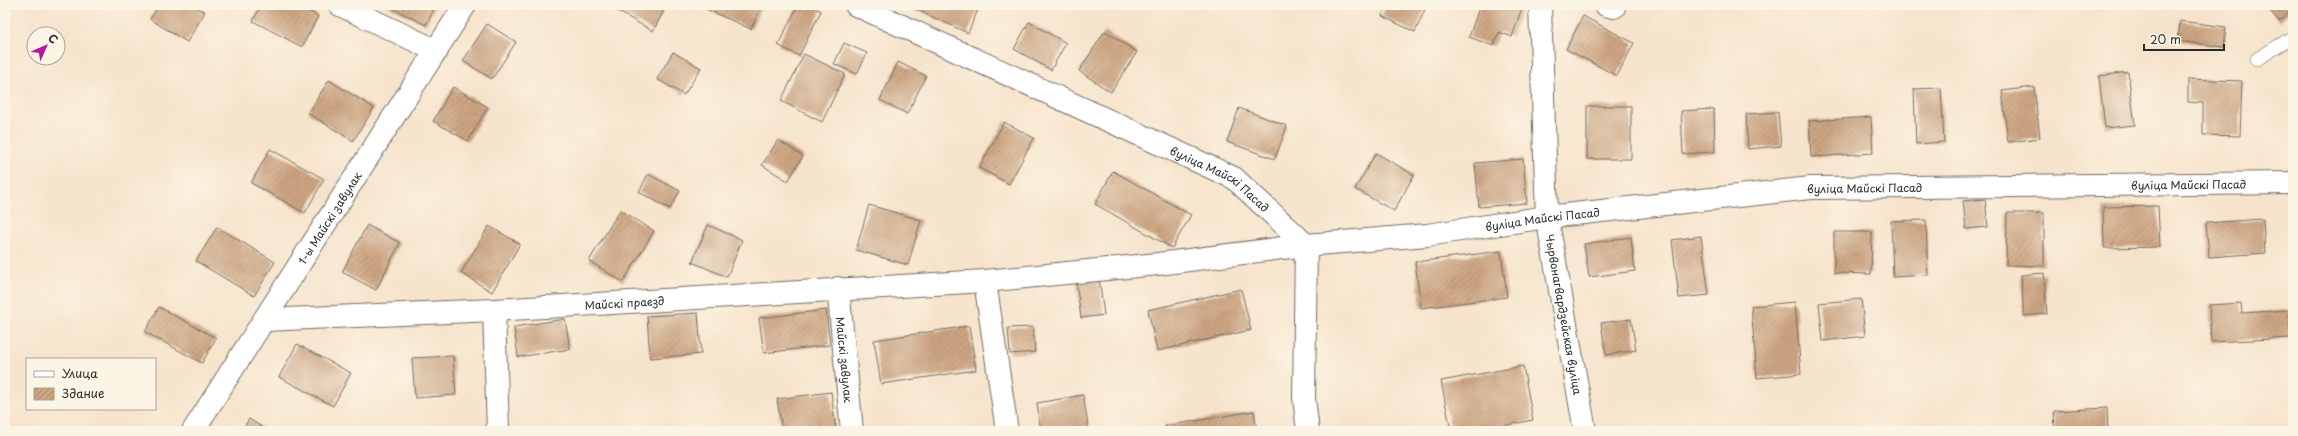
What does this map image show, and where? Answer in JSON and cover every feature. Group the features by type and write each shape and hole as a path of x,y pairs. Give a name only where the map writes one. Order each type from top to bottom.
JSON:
{"street":[{"path":"340,5 436,50"},
{"name":"1-ы Майскі завулак","path":"193,431 466,5"},
{"name":"вуліца Майскі Пасад","path":"856,5 1234,178 1306,245 1427,235 1546,217 1811,188 2293,183"},
{"name":"Чырвонагвардзейская вуліца","path":"1540,5 1546,217 1585,431"},
{"path":"1306,245 1304,398 1308,431"},
{"name":"Майскі праезд","path":"264,320 494,310 838,288 985,281 1158,264 1306,245"},
{"path":"985,281 1007,431"},
{"name":"Майскі завулак","path":"838,288 852,431"},
{"path":"494,310 498,431"}],"lane":[{"path":"2257,59 2293,37"}],"building":[{"path":"159,5 194,5 205,12 187,42 150,19"},
{"path":"261,5 298,5 318,16 302,47 253,21"},
{"path":"386,5 436,5 426,25"},
{"path":"606,5 667,5 653,31"},
{"path":"710,5 762,5 751,29 708,10"},
{"path":"798,5 809,5 821,11 799,56 778,45"},
{"path":"906,5 980,5 968,33"},
{"path":"1387,5 1427,5 1415,32 1382,16"},
{"path":"1480,5 1523,5 1512,37 1499,32 1494,46 1469,37"},
{"path":"2105,5 2105,7 2072,6"},
{"path":"2265,5 2293,5 2293,9 2279,21"},
{"path":"1583,16 1634,43 1617,76 1566,49"},
{"path":"2180,21 2226,27 2224,47 2178,41"},
{"path":"1029,22 1066,43 1051,70 1014,49"},
{"path":"487,24 516,42 492,79 463,61"},
{"path":"1105,31 1137,52 1111,92 1079,71"},
{"path":"844,43 867,53 857,74 834,64"},
{"path":"673,52 701,68 684,95 657,79"},
{"path":"804,54 845,74 822,122 781,101"},
{"path":"898,62 926,76 907,114 880,100"},
{"path":"2128,72 2135,125 2105,128 2099,76"},
{"path":"2188,79 2242,81 2240,136 2203,135 2203,103 2188,102"},
{"path":"329,80 374,108 353,141 308,113"},
{"path":"453,87 488,107 468,141 433,121"},
{"path":"2034,87 2040,138 2008,142 2002,91"},
{"path":"1941,88 1944,142 1916,144 1914,89"},
{"path":"1587,106 1631,106 1631,159 1587,159"},
{"path":"1239,108 1287,126 1275,159 1227,142"},
{"path":"1714,109 1715,152 1683,154 1681,111"},
{"path":"1778,112 1781,146 1748,149 1746,114"},
{"path":"1871,117 1873,153 1811,157 1809,121"},
{"path":"1004,122 1034,138 1009,184 979,168"},
{"path":"778,140 803,156 788,181 762,165"},
{"path":"270,149 324,179 305,213 251,183"},
{"path":"1376,153 1414,175 1394,211 1355,189"},
{"path":"1523,159 1527,203 1479,207 1475,163"},
{"path":"1113,171 1191,215 1172,248 1095,204"},
{"path":"648,174 680,191 670,209 639,192"},
{"path":"1985,199 1988,227 1966,229 1963,201"},
{"path":"869,205 921,220 908,265 856,250"},
{"path":"2158,206 2160,247 2104,248 2103,207"},
{"path":"620,210 654,231 623,282 589,261"},
{"path":"2007,213 2044,213 2044,266 2006,265"},
{"path":"2263,219 2265,253 2209,257 2206,223"},
{"path":"1926,220 1928,275 1893,277 1891,221"},
{"path":"367,225 400,243 376,290 342,272"},
{"path":"708,225 742,240 727,277 692,262"},
{"path":"489,226 520,244 492,292 461,273"},
{"path":"217,227 275,262 254,296 196,261"},
{"path":"1834,232 1872,232 1871,274 1834,273"},
{"path":"1701,236 1709,295 1679,298 1672,240"},
{"path":"1631,237 1635,271 1589,277 1584,244"},
{"path":"1501,251 1507,297 1421,308 1415,262"},
{"path":"2044,273 2047,314 2024,316 2021,275"},
{"path":"1099,278 1104,315 1081,318 1076,281"},
{"path":"1241,289 1251,330 1157,351 1148,310"},
{"path":"1861,299 1865,336 1823,341 1819,303"},
{"path":"1795,302 1801,374 1757,378 1751,306"},
{"path":"2241,303 2242,313 2289,310 2291,338 2211,342 2209,305"},
{"path":"159,307 216,338 202,363 145,332"},
{"path":"826,310 830,345 764,353 759,318"},
{"path":"698,313 701,354 650,358 647,316"},
{"path":"565,319 570,349 518,357 514,327"},
{"path":"1631,319 1636,350 1606,355 1601,323"},
{"path":"969,326 976,370 881,384 874,340"},
{"path":"1033,327 1035,352 1010,354 1008,328"},
{"path":"297,344 351,373 333,406 279,377"},
{"path":"453,356 456,395 415,398 412,358"},
{"path":"1523,366 1533,420 1477,431 1451,431 1441,381"},
{"path":"831,392 836,431 782,431 777,399"},
{"path":"1083,395 1089,431 1041,431 1037,403"},
{"path":"2107,408 2108,431 2055,431 2054,411"},
{"path":"1254,411 1257,431 1166,431 1165,426"},
{"path":"249,419 268,431 242,431"}]}
